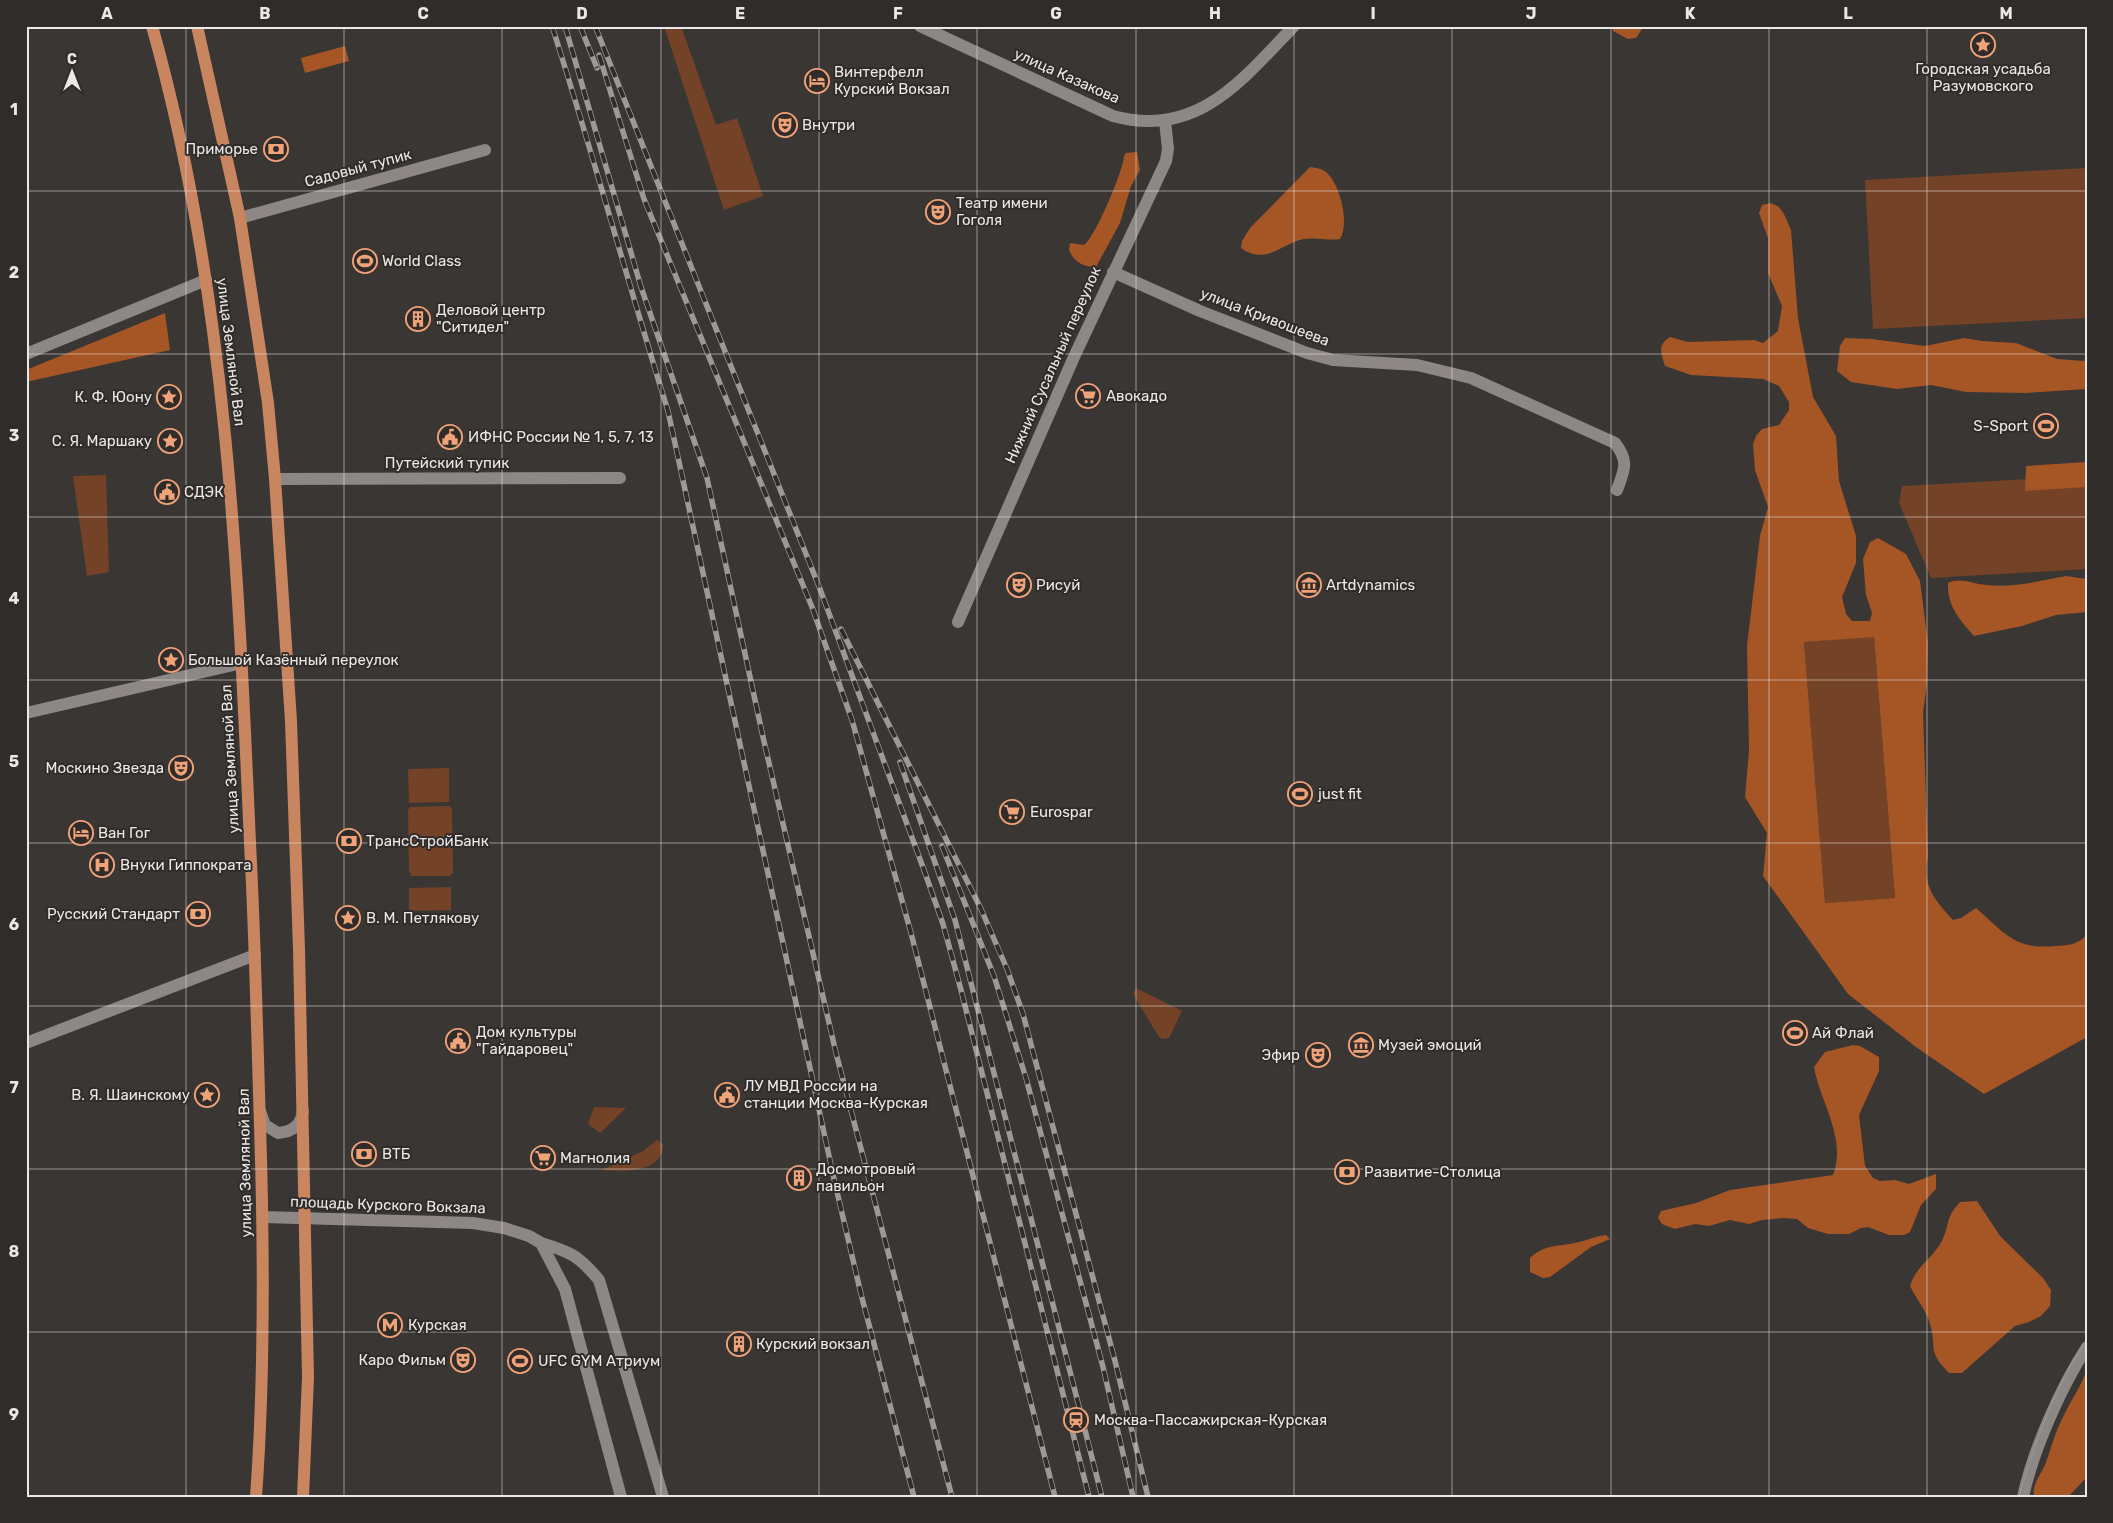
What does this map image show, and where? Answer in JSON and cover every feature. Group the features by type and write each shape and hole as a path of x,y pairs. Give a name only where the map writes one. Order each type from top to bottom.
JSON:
{"main road":[{"name":"улица Земляной Вал","path":"152,26 175,121 206,280 222,400 242,663 255,955 263,1217 263,1349 256,1497"},
{"name":"улица Земляной Вал","path":"197,26 240,218 267,394 275,479 291,721 306,1218 308,1377 303,1497"}],"street":[{"name":"улица Казакова","path":"920,26 1113,116 1146,122 1165,121 1194,112 1230,90 1294,26"},
{"name":"Нижний Сусальный переулок","path":"958,622 1113,272 1166,161 1168,149 1165,121"},
{"name":"Садовый тупик","path":"240,218 485,150"},
{"name":"улица Кривошеева","path":"1113,272 1200,311 1307,353 1333,360 1417,365 1471,378 1615,442 1624,454 1625,470 1617,490"},
{"path":"26,354 206,280"},
{"name":"Путейский тупик","path":"275,479 620,478"},
{"path":"26,713 242,663"},
{"path":"26,1043 255,955"},
{"path":"260,1111 265,1125 278,1133 293,1130 302,1118 303,1111"},
{"name":"площадь Курского Вокзала","path":"263,1217 473,1223 504,1228 529,1236 541,1243 564,1250 583,1260 599,1280 663,1497"},
{"path":"541,1243 565,1288 622,1497"},
{"path":"2023,1497 2032,1465 2069,1376 2087,1347"}],"shaded area":[{"path":"664,26 681,26 716,125 737,118 763,196 724,210"},
{"path":"1613,26 1644,26 1636,38 1628,39 1613,31"},
{"path":"345,46 349,61 305,73 301,58"},
{"path":"1137,152 1140,170 1131,186 1120,223 1096,267 1083,265 1076,261 1071,254 1069,250 1070,243 1084,245 1089,240 1108,203 1124,156 1126,153"},
{"path":"1310,167 1326,172 1336,185 1344,214 1343,232 1340,239 1304,239 1274,252 1258,255 1241,248 1242,241 1250,228"},
{"path":"2087,168 2087,318 1873,329 1865,180"},
{"path":"1771,203 1779,207 1791,230 1798,318 1813,397 1836,436 1839,481 1856,536 1856,563 1842,597 1846,614 1852,621 1870,621 1872,613 1866,595 1863,559 1870,542 1878,538 1906,554 1920,581 1928,644 1927,683 1923,712 1927,876 1931,891 1953,920 1961,918 1976,908 2011,938 2030,945 2042,947 2069,945 2077,942 2087,934 2087,1037 1984,1094 1916,1047 1848,994 1763,876 1767,833 1745,797 1749,750 1747,646 1760,536 1768,507 1755,470 1753,444 1756,436 1762,429 1779,425 1789,410 1789,402 1779,386 1763,379 1691,375 1665,366 1661,350 1663,343 1670,337 1688,342 1754,340 1763,343 1778,331 1782,306 1768,273 1768,238 1759,213 1762,205","holes":["1874,637 1895,898 1825,903 1804,642"]},
{"path":"165,313 170,350 26,382 26,370"},
{"path":"1845,338 1872,339 1925,346 1964,338 2016,343 2057,359 2084,361 2087,359 2087,389 2026,393 1966,392 1931,385 1897,389 1851,382 1837,371 1840,346"},
{"path":"2087,462 2087,487 2025,491 2026,466"},
{"path":"106,475 109,572 87,576 73,476"},
{"path":"2087,476 2087,569 1931,578 1899,503 1902,486"},
{"path":"2066,576 2087,579 2087,612 2056,615 2022,626 1974,636 1955,612 1948,591 1948,583 1953,581 2006,586"},
{"path":"1874,636 1895,898 1825,903 1804,642"},
{"path":"449,768 449,802 409,803 408,769"},
{"path":"450,806 452,809 453,873 449,876 411,876 409,870 408,810 410,807"},
{"path":"451,887 451,910 409,911 409,888"},
{"path":"1136,988 1182,1011 1169,1038 1162,1039 1159,1037 1133,994"},
{"path":"1853,1045 1860,1046 1879,1057 1879,1071 1859,1115 1865,1166 1873,1178 1880,1181 1895,1180 1909,1184 1936,1174 1936,1189 1921,1205 1910,1232 1904,1235 1889,1235 1868,1227 1849,1234 1828,1234 1808,1228 1797,1219 1783,1218 1762,1220 1749,1224 1730,1220 1709,1226 1695,1224 1675,1229 1662,1224 1658,1218 1661,1211 1696,1203 1730,1190 1833,1175 1837,1147 1835,1134 1814,1067 1825,1052"},
{"path":"594,1107 626,1108 600,1133 588,1124"},
{"path":"657,1140 663,1144 657,1161 640,1169 602,1170 643,1151"},
{"path":"1977,1201 2000,1236 2043,1278 2051,1290 2050,1306 2041,1316 2015,1326 1962,1373 1949,1373 1935,1354 1929,1319 1910,1286 1916,1273 1942,1241 1955,1208 1960,1202"},
{"path":"1606,1235 1610,1239 1591,1247 1550,1277 1543,1278 1530,1272 1530,1258 1541,1250"},
{"path":"2087,1369 2087,1477 2068,1497 2034,1497 2035,1484 2045,1465 2066,1411"}],"tram line":[{"path":"2019,1497 2038,1437 2056,1394 2076,1356 2087,1341"}],"railway":[{"path":"552,26 668,411 834,1179 861,1294 914,1497"},
{"path":"565,26 641,287 707,478 763,737 836,1053 952,1497"},
{"path":"580,26 597,68"},
{"path":"595,26 820,589 943,924 1089,1497"},
{"path":"599,55 644,199 812,607 852,720 911,933 1055,1497"},
{"path":"841,629 981,909 1007,969 1023,1014 1115,1361 1148,1497"},
{"path":"900,762 955,920 1102,1497"},
{"path":"942,846 994,976 1026,1078 1103,1367 1133,1497"}],"place":[{"name":"Городская усадьба Разумовского","path":"1983,45"},
{"name":"Винтерфелл Курский Вокзал","path":"817,81"},
{"name":"Внутри","path":"785,125"},
{"name":"Приморье","path":"276,149"},
{"name":"Театр имени Гоголя","path":"938,212"},
{"name":"World Class","path":"365,261"},
{"name":"Деловой центр \"Ситидел\"","path":"418,319"},
{"name":"Авокадо","path":"1088,396"},
{"name":"К. Ф. Юону","path":"169,397"},
{"name":"S-Sport","path":"2046,426"},
{"name":"ИФНС России № 1, 5, 7, 13","path":"450,437"},
{"name":"С. Я. Маршаку","path":"170,441"},
{"name":"СДЭК","path":"167,492"},
{"name":"Рисуй","path":"1019,585"},
{"name":"Artdynamics","path":"1309,585"},
{"name":"Большой Казённый переулок","path":"171,660"},
{"name":"Москино Звезда","path":"181,768"},
{"name":"just fit","path":"1300,794"},
{"name":"Eurospar","path":"1012,812"},
{"name":"Ван Гог","path":"81,833"},
{"name":"ТрансСтройБанк","path":"349,841"},
{"name":"Внуки Гиппократа","path":"102,865"},
{"name":"Русский Стандарт","path":"198,914"},
{"name":"В. М. Петлякову","path":"348,918"},
{"name":"Ай Флай","path":"1795,1033"},
{"name":"Дом культуры \"Гайдаровец\"","path":"458,1041"},
{"name":"Музей эмоций","path":"1361,1045"},
{"name":"Эфир","path":"1318,1055"},
{"name":"В. Я. Шаинскому","path":"207,1095"},
{"name":"ЛУ МВД России на станции Москва-Курская","path":"727,1095"},
{"name":"ВТБ","path":"364,1154"},
{"name":"Магнолия","path":"543,1158"},
{"name":"Развитие-Столица","path":"1347,1172"},
{"name":"Досмотровый павильон","path":"799,1178"},
{"name":"Курская","path":"390,1325"},
{"name":"Курский вокзал","path":"739,1344"},
{"name":"Каро Фильм","path":"463,1360"},
{"name":"UFC GYM Атриум","path":"520,1361"},
{"name":"Москва-Пассажирская-Курская","path":"1076,1420"}]}
